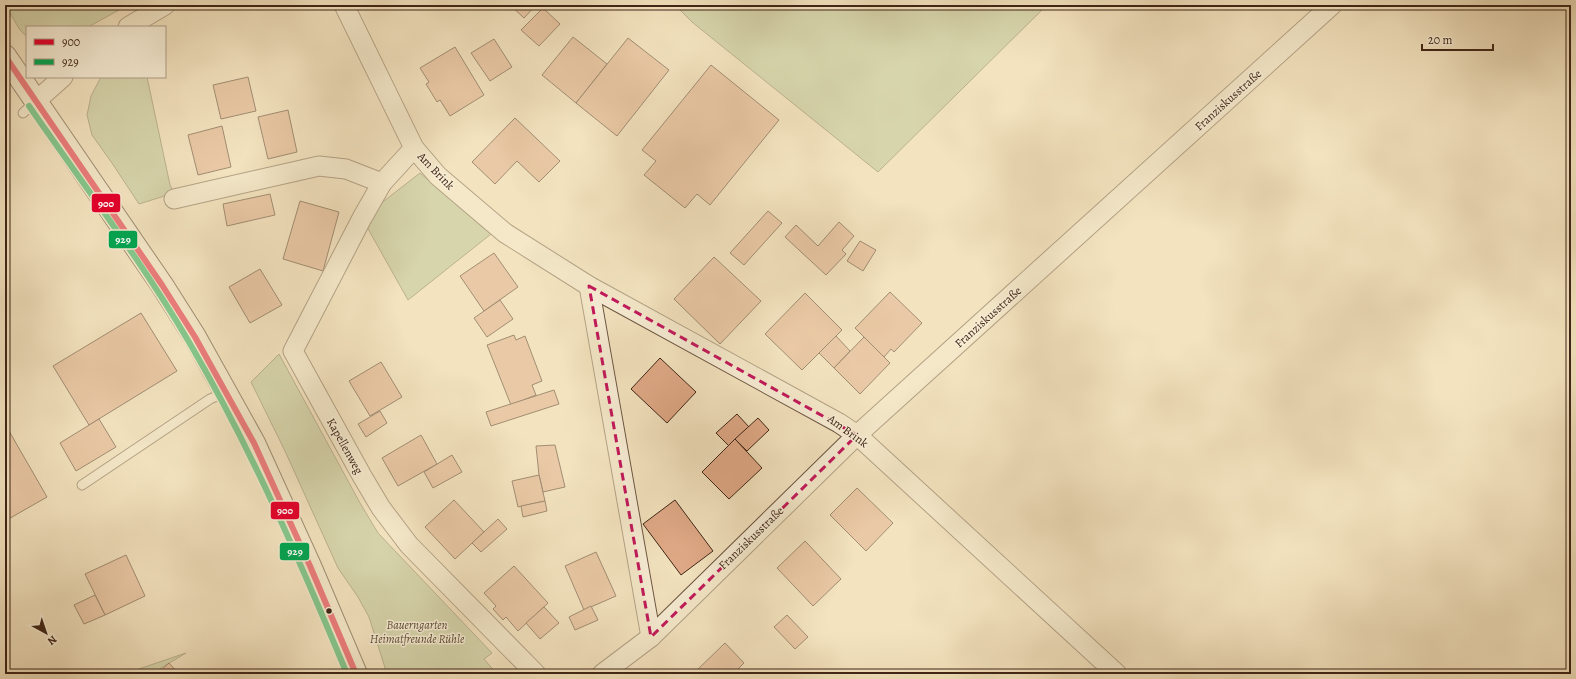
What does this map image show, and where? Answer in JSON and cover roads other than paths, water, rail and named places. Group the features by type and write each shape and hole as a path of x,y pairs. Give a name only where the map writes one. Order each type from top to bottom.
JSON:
{"main road":[{"path":"5,56 29,107 162,285 195,337 254,443 356,674"}],"street":[{"path":"130,26 165,5"},
{"name":"Am Brink","path":"344,5 414,148 438,176 505,233 589,286 839,422 857,435 1043,604 1117,674"},
{"name":"Franziskusstraße","path":"602,674 651,637 857,435 1332,5"},
{"path":"29,107 62,78"},
{"name":"Kapellenweg","path":"414,148 382,183 362,218 293,351 381,508 408,544 536,674"},
{"path":"174,199 319,166 346,169 382,183"},
{"path":"589,286 651,637"}],"lane":[{"path":"82,485 210,399 226,392"}],"park label":[{"name":"Bauerngarten Heimatfreunde Rühle","path":"417,632"}]}
